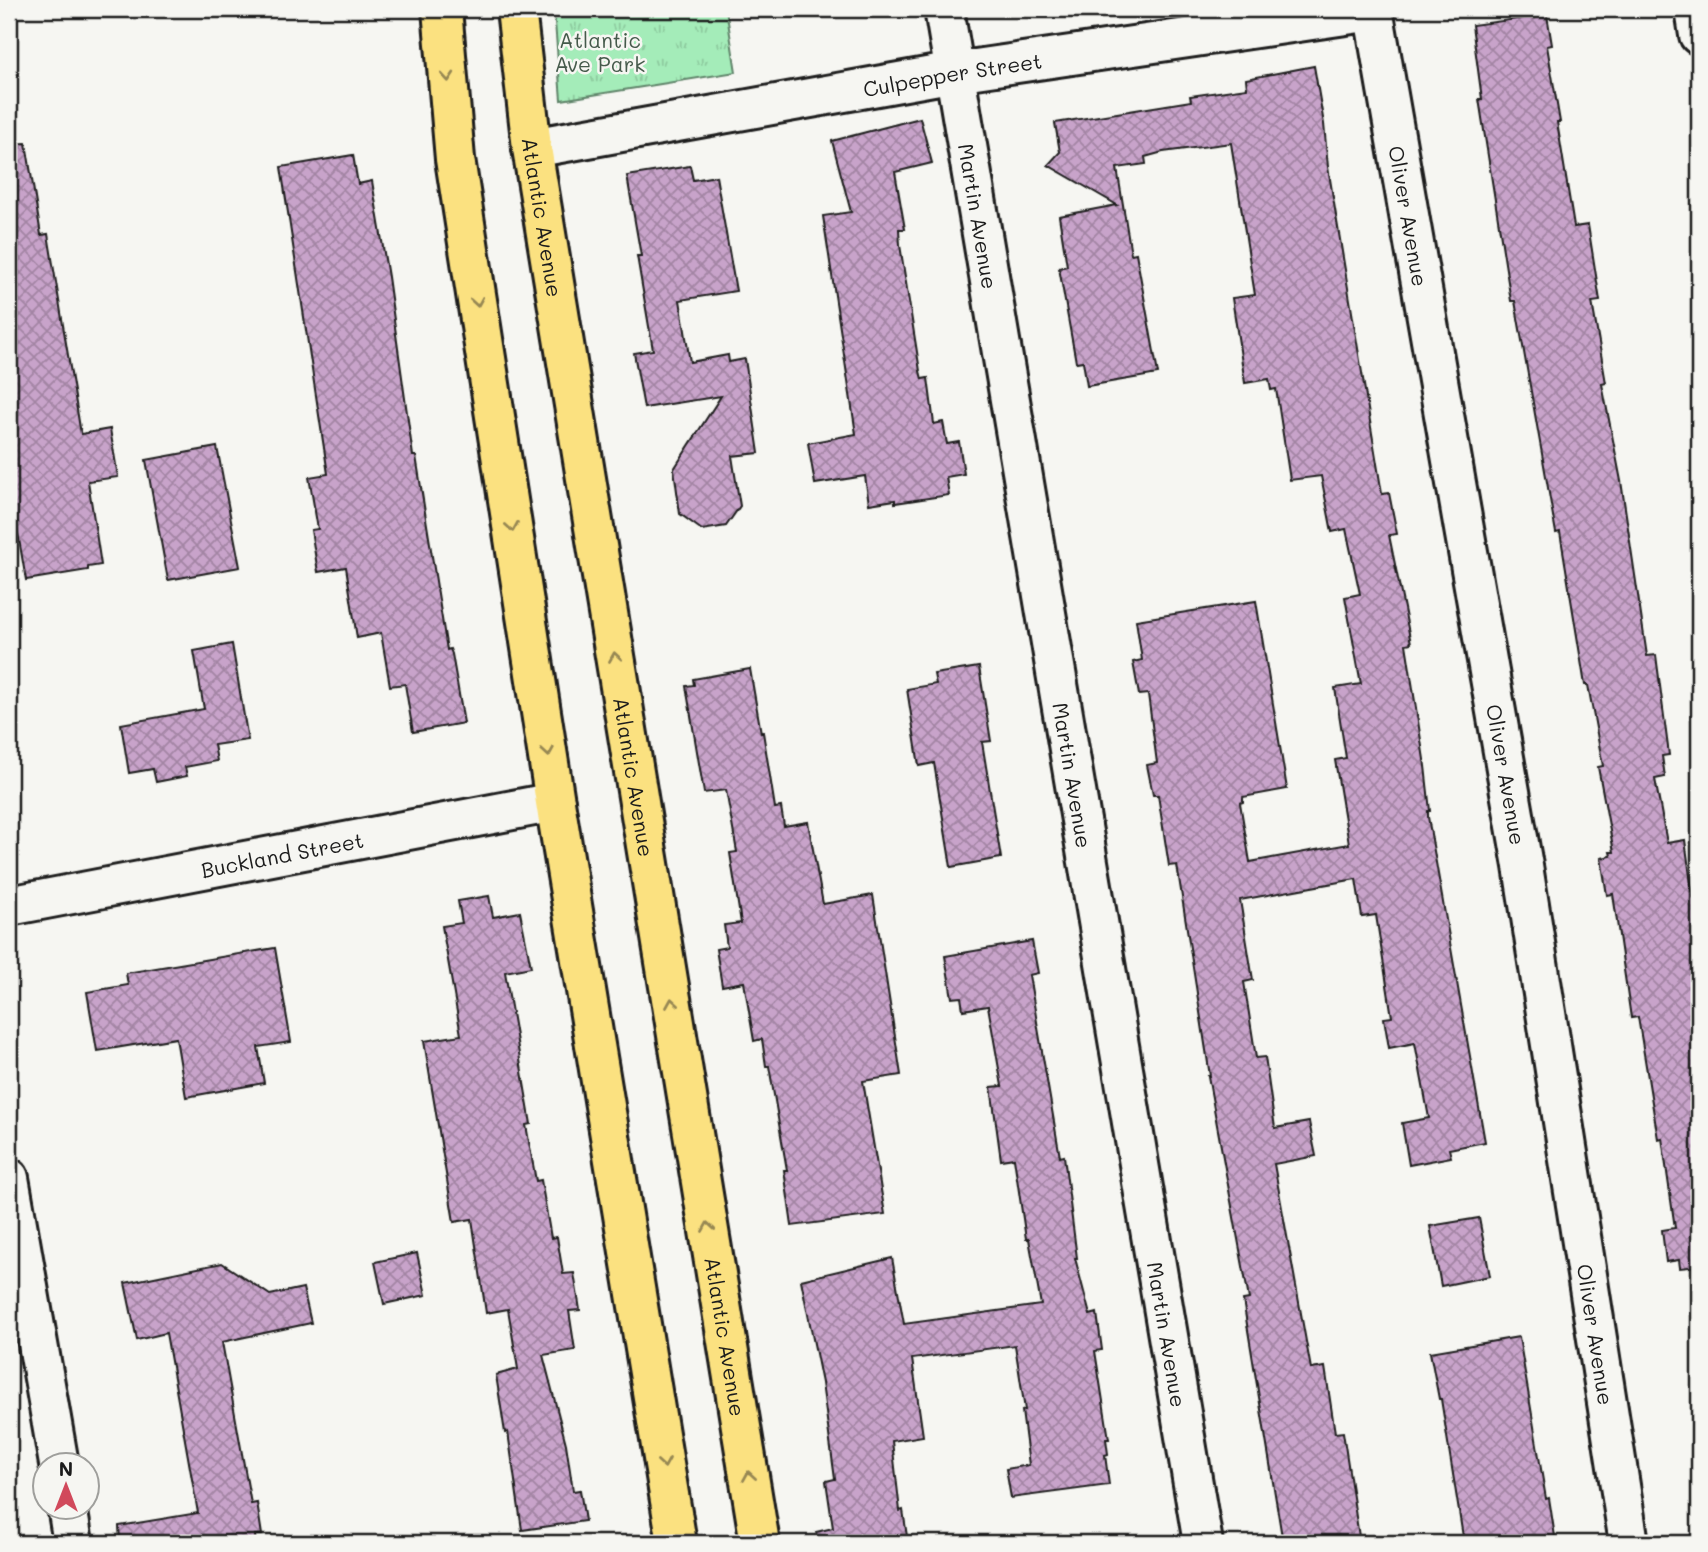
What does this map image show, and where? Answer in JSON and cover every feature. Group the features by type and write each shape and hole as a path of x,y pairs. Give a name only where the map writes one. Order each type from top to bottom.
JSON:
{"main road":[{"path":"442,9 455,159 555,803 677,1543"},
{"name":"Atlantic Avenue","path":"516,9 533,148 760,1543"}],"street":[{"name":"Martin Avenue","path":"944,9 1203,1543"},
{"path":"1695,9 1699,35"},
{"name":"Culpepper Street","path":"533,148 955,72 1373,10"},
{"name":"Oliver Avenue","path":"1373,10 1520,852 1629,1543"},
{"name":"Buckland Street","path":"9,906 555,803"},
{"path":"9,1178 56,1450"},
{"path":"69,1520 73,1543"}],"green space":[{"name":"Atlantic Ave Park","path":"554,9 726,9 736,72 561,100"}],"building":[{"path":"1547,15 1552,45 1547,46 1574,227 1588,225 1600,301 1592,302 1606,383 1602,384 1621,481 1647,656 1656,655 1669,755 1662,756 1665,777 1655,779 1667,843 1685,840 1693,897 1699,903 1699,1266 1680,1268 1679,1260 1666,1262 1662,1230 1675,1228 1662,1138 1658,1139 1638,1017 1631,1018 1613,894 1607,895 1601,858 1611,856 1610,852 1614,852 1598,767 1603,766 1588,685 1585,685 1560,532 1556,533 1515,301 1511,301 1479,99 1482,99 1472,25"},
{"path":"1314,66 1382,494 1389,493 1397,534 1389,535 1411,643 1406,644 1425,766 1430,811 1428,817 1485,1142 1449,1149 1451,1157 1409,1165 1402,1123 1429,1118 1415,1043 1389,1048 1384,1018 1392,1017 1376,915 1362,917 1356,879 1240,900 1253,980 1244,982 1256,1058 1265,1057 1275,1128 1309,1122 1316,1156 1274,1164 1311,1369 1325,1367 1335,1433 1343,1432 1360,1543 1283,1543 1243,1300 1249,1299 1208,1076 1177,865 1169,866 1158,795 1153,795 1147,765 1157,763 1148,694 1139,695 1133,662 1142,660 1136,620 1256,601 1287,789 1243,797 1243,802 1240,803 1250,862 1349,844 1335,760 1346,758 1335,688 1361,684 1345,597 1360,594 1346,529 1332,532 1321,476 1290,480 1276,389 1271,390 1269,379 1245,383 1232,298 1255,295 1231,143 1163,152 1145,157 1146,164 1117,168 1131,254 1136,253 1158,374 1087,386 1083,361 1076,362 1059,268 1067,266 1059,216 1117,205 1048,165 1060,152 1055,123 1191,101 1190,96 1247,88 1246,79"},
{"path":"920,118 932,163 895,172 905,229 899,229 900,245 920,371 922,379 928,378 934,424 943,422 947,444 959,442 964,474 946,477 949,495 869,504 865,476 815,484 808,443 856,434 823,216 851,212 832,141"},
{"path":"26,143 41,235 48,234 81,434 110,429 118,477 88,481 101,565 88,567 88,570 26,580 9,481 9,144"},
{"path":"353,155 358,184 372,181 413,456 416,456 447,650 450,649 452,654 464,723 413,732 405,684 390,686 381,633 357,638 346,567 318,572 311,530 318,529 309,477 328,474 281,167"},
{"path":"690,166 693,180 716,176 736,291 680,300 690,362 728,355 729,362 745,359 759,453 732,456 740,506 726,526 702,530 680,514 674,469 721,396 644,408 634,353 653,350 627,176"},
{"path":"217,447 240,567 168,580 146,460"},
{"path":"232,644 248,740 214,745 217,761 185,767 187,776 156,782 153,769 129,773 121,724 204,709 194,651"},
{"path":"979,667 991,741 982,742 1001,858 951,867 934,763 919,766 907,689 936,684 934,674"},
{"path":"750,669 775,808 781,807 784,826 808,822 823,904 873,895 901,1075 863,1081 885,1214 792,1226 784,1170 787,1170 762,1039 754,1041 744,982 722,986 716,949 727,947 724,925 741,923 730,853 737,852 726,790 704,793 686,686 694,685 693,679"},
{"path":"489,896 493,917 520,912 531,967 505,972 531,1124 526,1125 536,1181 541,1180 551,1238 557,1237 563,1274 574,1273 580,1310 569,1311 575,1350 543,1355 566,1444 573,1491 580,1490 585,1521 522,1530 508,1432 505,1433 496,1375 518,1369 508,1309 486,1313 472,1219 454,1222 424,1041 461,1035 442,926 462,923 458,901"},
{"path":"1032,941 1038,973 1029,975 1060,1157 1064,1156 1075,1258 1090,1315 1097,1313 1102,1350 1095,1351 1109,1439 1106,1439 1108,1454 1105,1455 1109,1485 1011,1498 1006,1469 1029,1465 1022,1411 1025,1410 1015,1345 912,1359 923,1436 892,1441 900,1511 903,1510 908,1543 818,1543 816,1532 833,1528 826,1481 835,1479 822,1383 801,1280 892,1258 904,1324 1041,1305 1029,1239 1026,1239 1014,1158 1001,1160 991,1087 1002,1086 988,1006 963,1010 961,997 952,998 945,956"},
{"path":"275,948 291,1042 258,1047 264,1083 186,1097 176,1038 97,1051 87,992 128,985 126,973"},
{"path":"1479,1218 1490,1276 1441,1286 1430,1226"},
{"path":"417,1253 426,1295 384,1304 375,1262"},
{"path":"222,1263 270,1295 303,1288 311,1323 222,1342 251,1504 257,1503 262,1535 255,1535 256,1543 120,1543 119,1526 198,1513 166,1333 137,1340 125,1283"},
{"path":"1519,1337 1556,1543 1464,1543 1441,1399 1430,1352"}]}
